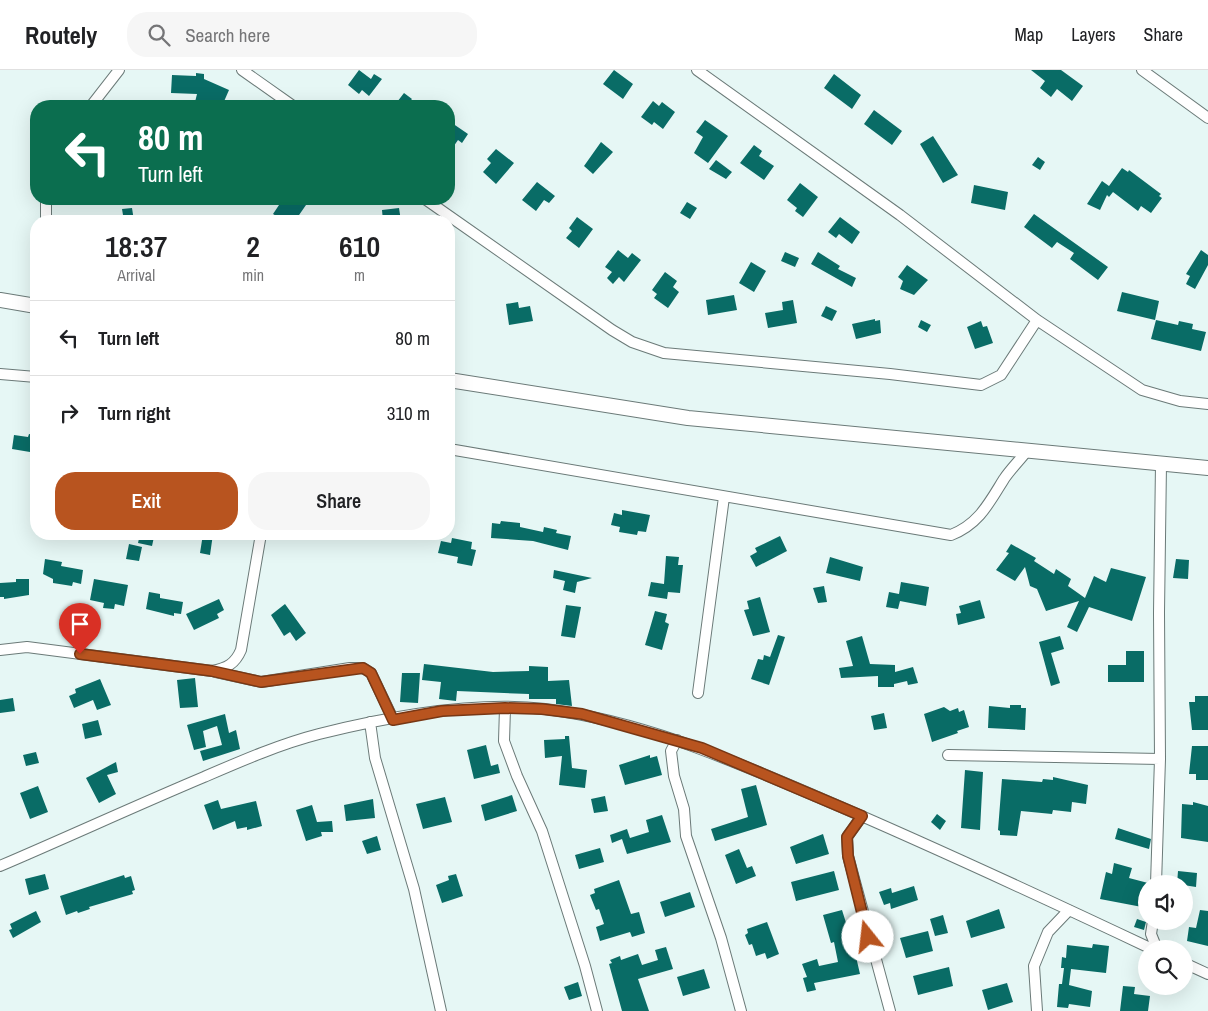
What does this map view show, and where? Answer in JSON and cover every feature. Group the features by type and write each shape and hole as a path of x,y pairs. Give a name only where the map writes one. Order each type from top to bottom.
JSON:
{"main road":[{"path":"0,300 30,305"},
{"path":"455,381 688,418 1208,468"}],"street":[{"path":"96,100 119,70"},
{"path":"242,70 284,100"},
{"path":"697,70 900,215 1037,320 1142,390 1180,401 1208,404"},
{"path":"1142,70 1208,118"},
{"path":"434,205 448,215"},
{"path":"455,220 612,330 632,342 664,353 890,374 981,385 1001,376 1037,320"},
{"path":"0,374 30,376"},
{"path":"455,450 951,535 963,530 980,517 1004,479 1026,452"},
{"path":"1156,875 1160,759 1159,613 1162,464"},
{"path":"698,693 724,497"},
{"path":"212,671 232,665 237,660 241,650 261,540"},
{"path":"0,650 26,647 212,671 261,682 363,668 371,673 393,720"},
{"path":"505,708 504,741 517,776 542,831 597,1011"},
{"path":"0,866 232,765 316,734 370,722 442,711 505,708 542,709 582,714 702,748 862,816 1138,942"},
{"path":"370,722 375,758 414,889 441,1011"},
{"path":"677,740 671,750 674,776 684,809 686,836 721,938 741,1011"},
{"path":"948,755 1160,759"},
{"path":"862,816 847,837 848,856 890,1011"},
{"path":"1037,1011 1034,966 1048,932 1069,910"},
{"path":"1193,967 1208,974"}],"building":[{"path":"359,70 371,79 374,74 382,79 369,96 362,90 359,94 348,85"},
{"path":"614,70 633,84 623,99 603,84"},
{"path":"1031,70 1061,70 1083,86 1072,101 1057,89 1051,97 1040,88 1045,81"},
{"path":"196,73 204,74 204,79 229,90 225,100 196,100 197,94 171,93 172,75 196,76"},
{"path":"834,74 861,95 852,109 824,88"},
{"path":"404,93 412,99 411,100 399,100"},
{"path":"653,101 659,106 662,102 675,112 663,129 654,122 652,125 641,117"},
{"path":"874,110 902,131 892,145 864,124"},
{"path":"705,120 728,136 708,163 694,153 703,137 696,132"},
{"path":"455,125 468,134 462,143 458,140 455,144"},
{"path":"933,136 958,175 943,183 920,144"},
{"path":"601,142 613,152 593,174 584,166"},
{"path":"754,145 762,151 759,156 774,166 764,180 740,163"},
{"path":"496,149 514,163 496,184 483,172 491,163 487,159"},
{"path":"1038,157 1045,162 1040,170 1032,165"},
{"path":"716,160 732,172 726,179 709,169"},
{"path":"1122,168 1128,172 1129,170 1161,194 1159,196 1162,198 1151,213 1141,206 1138,211 1113,192 1109,197 1107,195 1100,210 1087,204 1102,181 1109,186"},
{"path":"537,182 555,196 549,203 544,200 536,211 522,200"},
{"path":"800,183 818,197 803,217 795,211 797,208 787,200"},
{"path":"974,185 1008,192 1005,210 971,203"},
{"path":"687,202 697,208 690,219 680,213"},
{"path":"279,205 306,205 299,215 273,214"},
{"path":"132,208 133,215 123,215 122,209"},
{"path":"399,208 400,215 382,215 382,210"},
{"path":"1034,214 1108,267 1098,280 1070,259 1074,253 1057,242 1052,248 1024,227"},
{"path":"577,217 593,229 579,248 566,238 572,231 569,228"},
{"path":"840,217 860,232 852,244 839,234 836,238 828,232"},
{"path":"618,250 628,258 632,253 641,260 624,282 619,277 613,284 607,278 612,272 605,267"},
{"path":"1201,250 1208,255 1208,265 1195,289 1186,284 1190,276 1186,274"},
{"path":"785,252 799,258 795,267 781,261"},
{"path":"818,252 840,266 838,269 856,278 852,287 811,264"},
{"path":"751,262 766,271 754,292 739,283"},
{"path":"907,265 928,280 914,295 900,289 903,281 898,277"},
{"path":"665,272 677,281 673,287 679,292 668,308 654,298 657,294 652,290"},
{"path":"1122,292 1159,301 1155,320 1117,311"},
{"path":"734,295 737,310 708,315 706,300"},
{"path":"793,300 797,323 768,328 765,313 783,310 782,302"},
{"path":"518,302 519,308 530,306 533,321 509,325 506,304"},
{"path":"826,306 837,311 832,321 821,316"},
{"path":"875,319 875,321 880,320 881,333 856,339 852,324"},
{"path":"921,320 931,325 927,332 918,327"},
{"path":"1156,320 1178,325 1179,321 1193,324 1192,329 1206,332 1201,351 1151,339"},
{"path":"981,321 983,327 987,326 993,343 975,349 967,327"},
{"path":"30,434 30,452 12,449 14,435 28,437"},
{"path":"622,510 650,515 646,532 638,531 637,535 619,532 620,527 611,525 614,513 622,515"},
{"path":"501,521 520,523 520,527 543,532 544,527 557,530 556,533 571,536 568,550 533,541 491,538 492,523 500,524"},
{"path":"780,536 787,551 756,567 750,556 757,552 755,548"},
{"path":"455,539 472,542 471,549 476,550 472,566 457,563 458,557 438,553 441,541 451,543 452,540"},
{"path":"139,540 153,540 152,546 138,543"},
{"path":"202,540 212,540 210,555 200,553"},
{"path":"129,544 142,547 139,561 126,559"},
{"path":"1011,544 1036,558 1034,561 1054,574 1056,569 1071,579 1068,586 1085,598 1094,576 1106,582 1111,568 1146,577 1132,621 1089,607 1077,632 1067,627 1079,601 1046,611 1037,589 1030,586 1025,567 1015,581 996,570 1009,553 1006,552"},
{"path":"666,556 679,557 678,565 683,565 680,593 668,592 667,599 648,596 651,582 664,584"},
{"path":"830,557 863,567 860,581 826,573"},
{"path":"45,559 62,562 61,566 83,570 81,584 73,582 72,586 53,583 53,579 43,574"},
{"path":"1176,559 1189,560 1188,579 1173,578"},
{"path":"554,570 592,578 577,582 575,593 563,590 565,581 553,578"},
{"path":"16,579 29,579 29,595 4,599 4,597 0,597 0,583 16,582"},
{"path":"94,579 128,585 124,606 115,604 114,609 103,608 104,603 90,600"},
{"path":"901,582 929,587 926,606 900,601 898,609 886,607 889,592 899,594"},
{"path":"824,586 827,602 818,603 813,588"},
{"path":"149,592 160,594 160,598 183,602 181,614 174,613 174,616 146,609"},
{"path":"760,597 770,632 753,636 744,610 749,609 747,601"},
{"path":"219,599 224,610 217,614 219,618 194,630 186,614"},
{"path":"980,600 985,618 958,625 956,614 961,613 959,606"},
{"path":"285,604 306,633 296,641 290,632 284,636 271,615"},
{"path":"566,605 581,607 575,638 561,636"},
{"path":"655,611 667,614 665,622 669,624 662,650 645,645"},
{"path":"778,635 785,637 769,685 751,679 758,659 763,660 764,655 770,657"},
{"path":"862,636 870,664 895,665 895,672 913,667 918,683 908,685 907,681 894,684 894,687 878,687 878,676 841,678 839,668 853,666 846,641"},
{"path":"1060,636 1064,649 1051,653 1060,683 1051,686 1039,642"},
{"path":"1126,651 1144,651 1144,682 1108,682 1108,665 1126,665"},
{"path":"424,664 493,672 529,671 529,666 548,667 548,681 569,680 572,706 556,704 556,699 529,699 529,694 457,691 456,701 439,699 441,682 422,680"},
{"path":"402,673 420,673 418,703 400,702"},
{"path":"195,678 198,707 180,708 177,680"},
{"path":"100,679 111,705 97,710 93,700 74,708 69,696 76,693 75,689"},
{"path":"1195,696 1208,696 1208,730 1192,730 1189,702 1195,702"},
{"path":"13,698 15,711 0,713 0,700"},
{"path":"1010,705 1021,705 1021,708 1026,708 1025,730 988,728 989,706 1010,708"},
{"path":"944,707 950,711 958,708 959,712 964,710 969,727 932,742 924,714"},
{"path":"884,713 887,728 874,730 871,716"},
{"path":"225,714 229,733 236,730 240,749 203,761 200,751 222,745 217,726 203,731 206,747 194,750 187,725"},
{"path":"98,720 102,735 85,739 82,724"},
{"path":"565,736 569,736 572,768 587,770 585,788 559,785 562,756 545,758 544,740 565,739"},
{"path":"486,745 491,766 498,764 500,773 474,779 467,750"},
{"path":"1192,746 1208,746 1208,780 1196,780 1196,774 1189,774"},
{"path":"36,752 39,763 26,766 23,755"},
{"path":"650,755 650,758 657,756 662,775 625,785 619,765"},
{"path":"116,762 118,772 107,775 116,794 99,803 86,778"},
{"path":"965,770 983,772 980,830 961,828"},
{"path":"1053,777 1088,785 1086,804 1072,802 1071,812 1053,810 1052,814 1021,811 1017,836 1000,835 998,830 1002,779 1042,782 1043,779 1053,780"},
{"path":"756,785 767,825 715,841 711,829 748,817 741,789"},
{"path":"38,786 48,812 30,819 20,793"},
{"path":"512,795 517,811 485,821 481,805"},
{"path":"605,796 608,811 594,813 591,799"},
{"path":"445,797 452,822 423,829 416,804"},
{"path":"373,799 375,818 346,821 344,805"},
{"path":"218,800 221,809 256,801 262,826 247,830 247,827 237,829 235,821 213,830 204,805"},
{"path":"1193,802 1208,806 1208,842 1181,838 1182,804 1193,805"},
{"path":"312,805 317,822 332,821 333,832 321,832 322,836 306,841 296,810"},
{"path":"937,814 946,821 940,830 931,822"},
{"path":"662,815 671,842 627,854 622,839 612,843 610,835 627,829 630,838 649,832 646,820"},
{"path":"1118,828 1151,839 1149,849 1115,839"},
{"path":"823,834 829,854 796,864 790,847"},
{"path":"377,836 381,850 367,854 362,841"},
{"path":"600,848 604,862 579,869 575,855"},
{"path":"739,849 747,868 752,866 756,876 736,884 725,855"},
{"path":"1114,863 1132,868 1129,878 1138,880 1138,906 1100,899 1106,872 1112,874"},
{"path":"834,871 839,890 796,901 791,882"},
{"path":"1178,871 1197,873 1196,887 1193,887 1193,875 1178,875"},
{"path":"45,874 49,889 29,895 25,879"},
{"path":"456,874 463,896 442,903 436,885 449,880 448,876"},
{"path":"124,875 125,878 131,876 135,890 132,891 133,894 89,907 90,909 78,913 77,911 66,915 60,896"},
{"path":"619,880 631,914 639,912 645,933 632,937 630,932 600,941 596,927 604,924 599,909 596,910 590,895 595,893 594,889"},
{"path":"914,886 918,900 891,909 890,903 884,905 879,892 891,888 892,893"},
{"path":"690,892 695,907 665,917 660,902"},
{"path":"999,909 1005,928 971,938 966,921"},
{"path":"842,910 860,974 814,983 816,990 807,992 803,978 807,977 802,964 817,959 819,966 838,962 834,942 831,943 823,915"},
{"path":"1200,910 1208,911 1208,946 1193,942 1193,940 1187,940 1189,930 1196,928"},
{"path":"36,911 41,922 13,938 9,930 12,929 10,924"},
{"path":"943,915 948,933 935,936 930,919"},
{"path":"1137,919 1138,919 1138,928 1134,927"},
{"path":"767,922 779,954 767,959 765,953 756,956 752,944 749,945 745,935 748,933 747,929"},
{"path":"928,931 933,951 906,958 900,938"},
{"path":"1093,944 1109,946 1106,973 1071,969 1069,985 1092,991 1090,1007 1069,1004 1068,1008 1057,1007 1059,984 1062,984 1064,968 1061,968 1062,957 1066,958 1067,945 1092,948"},
{"path":"666,947 673,969 638,979 649,1011 622,1011 609,964 612,963 610,960 620,956 621,960 638,954 642,965 658,960 655,950"},
{"path":"949,967 953,986 918,995 913,976"},
{"path":"704,969 710,988 683,996 677,977"},
{"path":"578,982 582,996 569,1000 564,987"},
{"path":"1007,983 1013,1002 988,1010 982,990"},
{"path":"1123,986 1135,987 1134,994 1150,996 1148,1011 1120,1011"}],"route":[{"path":"80,654 187,667 261,682 350,668 363,668 371,673 393,720 442,711 505,708 542,709 582,714 702,748 862,816 847,837 848,856 868,937"}]}
